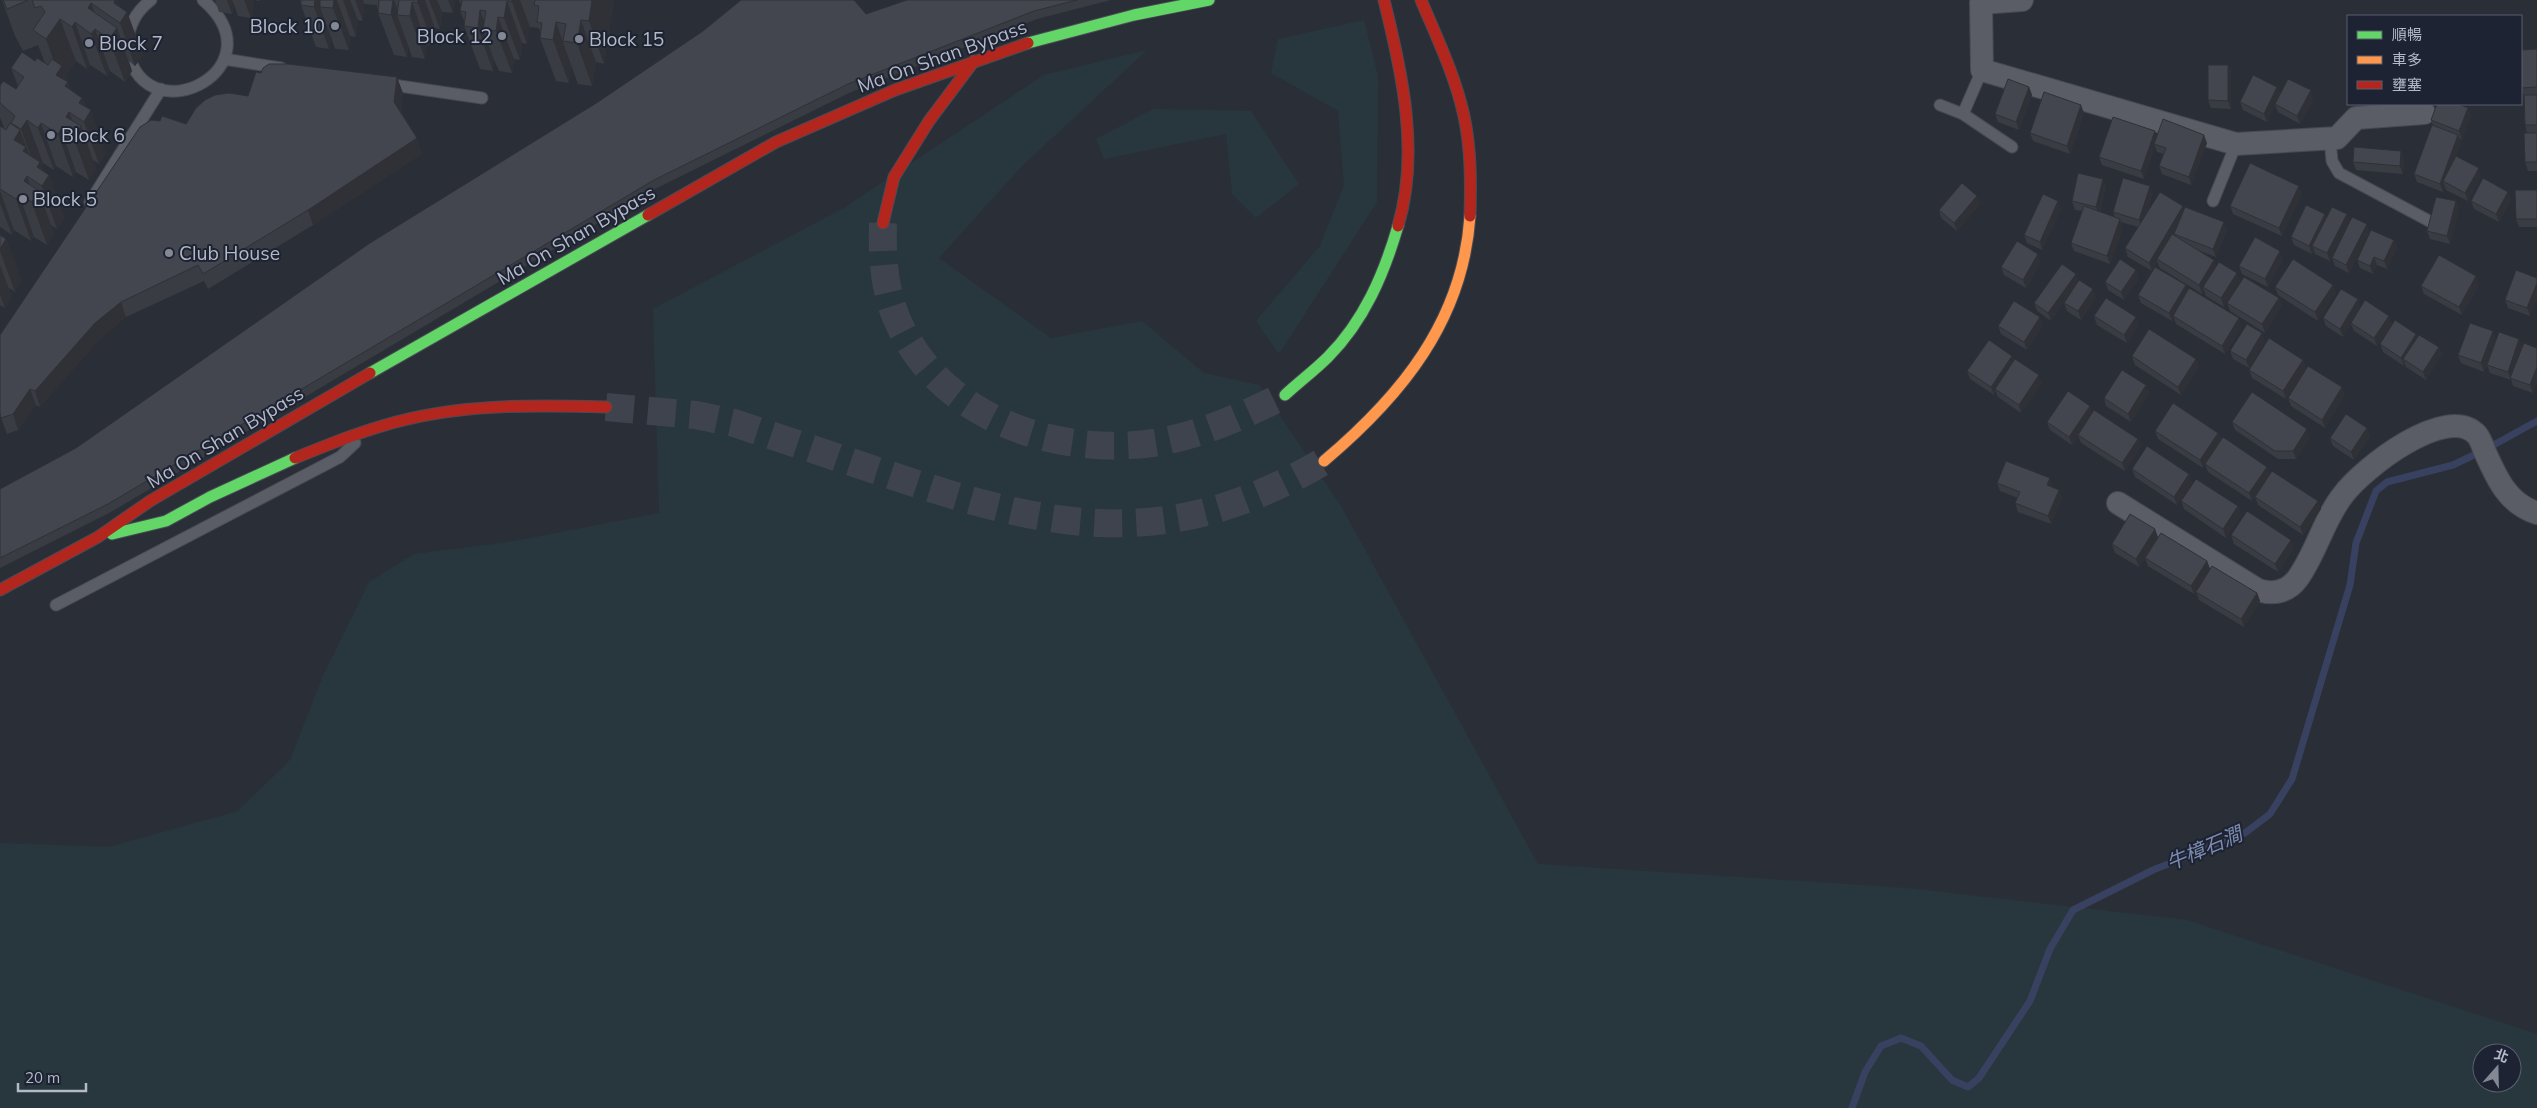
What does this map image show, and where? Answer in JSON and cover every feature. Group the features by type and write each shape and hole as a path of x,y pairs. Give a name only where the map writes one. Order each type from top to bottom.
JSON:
{"main road":[{"name":"Ma On Shan Bypass","path":"0,590 98,537 174,486 362,377 776,142 895,90 1043,38 1134,15 1207,0"},
{"path":"1285,395 1314,372 1351,331 1378,283 1392,251 1402,219 1407,181 1406,121 1398,57 1384,0"},
{"path":"1324,461 1381,413 1410,377 1429,347 1444,316 1463,258 1471,198 1468,137 1452,75 1421,0"},
{"path":"883,223 894,177 930,121 974,62"},
{"path":"98,537 161,523 282,464 372,429 454,409 550,405 606,407"}],"street":[{"path":"2022,0 1981,3 1982,70 2236,144 2337,138 2356,118 2424,113"},
{"path":"2118,503 2258,590 2269,593 2291,588 2342,496 2361,474 2408,442 2446,426 2460,426 2476,434 2501,485 2511,499 2537,513"}],"lane":[{"path":"151,0 141,8 131,22 128,37 128,54 135,69 146,81 161,89 176,92 191,90 205,83 216,72 224,59 226,42 224,26 215,11 203,0"},
{"path":"224,59 291,69"},
{"path":"1963,114 1982,70"},
{"path":"377,82 482,98"},
{"path":"83,213 161,89"},
{"path":"1940,105 1963,114 2012,148"},
{"path":"2330,139 2332,162 2339,173 2433,223"},
{"path":"2213,201 2236,144"},
{"path":"56,605 340,457 372,429"}],"shaded area":[{"path":"1364,20 1378,76 1377,202 1279,354 1256,321 1320,246 1344,185 1338,111 1271,73 1278,39"},
{"path":"1147,50 1021,167 939,258 1051,338 1142,321 1204,373 1259,385 1341,506 1538,864 1907,888 2187,920 2537,1034 2537,1108 0,1108 0,843 109,847 238,811 290,760 322,678 369,582 414,554 509,542 659,513 653,309 842,209 1044,75"},
{"path":"1153,109 1251,111 1299,184 1256,218 1232,194 1226,134 1104,159 1096,139"}],"building":[{"path":"3,0 28,0 7,9"},
{"path":"32,0 115,0 114,3 127,12 120,23 91,3 88,8 117,28 109,39 95,29 91,34 75,22 72,27 60,19 46,39 33,30 45,12 41,6 35,8"},
{"path":"301,0 315,0 314,7 301,5"},
{"path":"320,0 334,0 333,8 320,7"},
{"path":"379,0 393,0 391,15 378,13"},
{"path":"399,0 418,0 418,3 412,2 410,16 397,15"},
{"path":"462,0 512,0 512,2 507,1 504,18 498,17 496,31 483,29 486,11 480,10 478,28 464,26 466,12 460,11"},
{"path":"535,0 592,0 589,21 581,20 577,43 563,41 566,24 556,22 553,40 540,38 542,23 537,22 539,6 534,5"},
{"path":"741,0 854,0 866,14 907,0 1077,0 1034,11 848,84 654,180 108,504 0,558 0,489 76,448 370,243 598,102 703,31"},
{"path":"2537,49 2537,87 2522,88 2522,50"},
{"path":"22,52 35,61 37,58 48,65 52,59 62,66 56,75 68,82 65,86 82,98 79,103 91,110 84,122 69,112 66,117 81,126 74,138 61,129 58,134 41,123 38,128 27,120 21,129 11,123 15,116 0,103 0,86 3,81 16,89 24,77 11,68"},
{"name":"Club House","path":"269,64 288,64 397,77 394,102 417,138 308,210 203,274 198,265 121,302 95,323 35,391 30,389 13,414 1,418 0,335 140,127 151,120 160,121 162,116 186,124 196,108 205,100 215,95 229,93 248,96 256,72 261,73 263,68"},
{"path":"2208,65 2228,65 2228,101 2208,100"},
{"path":"2253,75 2277,87 2264,114 2240,102"},
{"path":"2008,79 2029,87 2016,122 1995,114"},
{"path":"2288,79 2311,90 2297,116 2275,104"},
{"path":"2044,92 2081,105 2067,146 2030,133"},
{"path":"2524,95 2537,95 2537,125 2525,125"},
{"path":"2437,105 2460,105 2468,108 2459,131 2431,120"},
{"path":"2113,117 2155,131 2141,171 2099,157"},
{"path":"2163,119 2204,135 2189,177 2159,166 2166,148 2154,144"},
{"path":"10,123 20,130 14,140 26,147 23,151 40,162 37,167 49,175 42,186 27,176 24,181 39,191 32,202 19,194 16,199 0,189 0,126 6,130"},
{"path":"2432,125 2458,135 2440,184 2414,174"},
{"path":"2524,133 2537,133 2537,162 2525,162"},
{"path":"2354,147 2401,151 2400,166 2353,162"},
{"path":"2456,156 2479,168 2465,193 2443,181"},
{"path":"2250,163 2299,186 2279,228 2230,206"},
{"path":"2078,173 2103,179 2096,207 2072,201"},
{"path":"2123,178 2150,186 2139,220 2113,212"},
{"path":"2483,178 2508,192 2496,214 2471,201"},
{"path":"1962,183 1977,196 1954,223 1939,210"},
{"path":"2515,190 2537,190 2537,219 2516,219"},
{"path":"2160,192 2183,206 2149,263 2125,248"},
{"path":"2043,194 2058,201 2040,242 2024,235"},
{"path":"2436,197 2456,201 2447,236 2427,231"},
{"path":"2306,205 2325,214 2309,246 2291,237"},
{"path":"2084,206 2120,219 2107,256 2071,243"},
{"path":"2185,207 2224,222 2213,249 2174,234"},
{"path":"2332,207 2347,214 2327,253 2312,246"},
{"path":"2352,217 2367,224 2346,265 2332,258"},
{"path":"2371,230 2394,240 2384,261 2374,257 2370,266 2357,260"},
{"path":"2172,234 2214,260 2199,285 2157,259"},
{"path":"0,235 6,239 0,249"},
{"path":"2255,237 2280,251 2265,279 2239,266"},
{"path":"2017,241 2038,254 2023,280 2001,267"},
{"path":"2439,255 2476,276 2459,307 2421,286"},
{"path":"2120,259 2136,270 2121,292 2105,282"},
{"path":"2293,259 2333,285 2315,312 2275,287"},
{"path":"2219,262 2237,273 2221,298 2203,287"},
{"path":"2062,264 2076,274 2048,313 2034,303"},
{"path":"2155,267 2186,285 2169,313 2138,295"},
{"path":"2516,270 2537,278 2537,283 2527,308 2505,300"},
{"path":"2244,277 2279,298 2262,324 2227,303"},
{"path":"2079,280 2093,289 2078,311 2064,303"},
{"path":"2189,288 2239,318 2222,346 2173,316"},
{"path":"2341,289 2358,299 2340,329 2323,318"},
{"path":"2106,298 2136,317 2124,335 2094,316"},
{"path":"2365,300 2389,316 2374,338 2351,323"},
{"path":"2014,301 2040,317 2024,342 1998,326"},
{"path":"2395,320 2416,334 2401,358 2380,344"},
{"path":"2470,323 2493,331 2481,363 2458,355"},
{"path":"2247,324 2262,333 2246,360 2230,351"},
{"path":"2149,329 2196,359 2178,387 2132,356"},
{"path":"2499,332 2519,339 2508,372 2487,365"},
{"path":"2419,335 2439,347 2423,372 2403,359"},
{"path":"2269,338 2303,360 2283,391 2249,370"},
{"path":"1989,340 2012,356 1991,387 1967,371"},
{"path":"2524,343 2537,348 2537,367 2530,385 2510,378"},
{"path":"2015,359 2039,375 2019,405 1995,389"},
{"path":"2308,366 2342,387 2322,420 2288,398"},
{"path":"2122,370 2146,385 2128,414 2104,398"},
{"path":"2068,391 2090,406 2069,437 2047,422"},
{"path":"2252,392 2307,429 2293,451 2275,451 2232,422"},
{"path":"2173,403 2218,433 2200,460 2155,431"},
{"path":"2094,410 2138,439 2122,463 2078,435"},
{"path":"2346,414 2367,428 2351,452 2330,438"},
{"path":"2223,437 2267,467 2249,493 2205,464"},
{"path":"2147,446 2189,474 2174,497 2132,469"},
{"path":"2006,461 2050,478 2047,485 2059,490 2048,516 2015,503 2020,492 1997,483"},
{"path":"2272,471 2318,501 2300,527 2255,497"},
{"path":"2196,479 2238,506 2223,529 2181,501"},
{"path":"2247,511 2291,540 2275,564 2231,535"},
{"path":"2130,514 2155,529 2136,559 2112,544"},
{"path":"2161,533 2207,561 2191,586 2145,558"},
{"path":"2212,566 2257,593 2241,619 2196,592"}],"waterway":[{"name":"牛樟石澗","path":"2490,447 2537,421"},
{"name":"牛樟石澗","path":"1852,1108 1865,1072 1881,1046 1901,1038 1921,1046 1952,1080 1968,1087 1979,1078 2030,1001 2050,949 2073,910 2153,870 2245,833 2270,814 2292,779 2350,585 2356,543 2376,491 2387,482 2453,465 2478,453"}],"tunnel":[{"path":"883,223 885,276 890,301 900,326 920,359 947,387 978,410 1012,427 1049,438 1088,445 1127,445 1165,441 1212,428 1285,395"},
{"path":"606,407 696,415 734,423 954,496 1009,510 1062,520 1113,523 1163,520 1215,509 1268,490 1324,461"}],"traffic: fast":[{"path":"1028,43 1134,15 1209,0"},
{"path":"370,373 648,215"},
{"path":"1285,395 1318,367 1341,343 1352,328 1379,279 1398,226"},
{"path":"112,534 166,521 210,497 295,458"}],"traffic: slow":[{"path":"1324,461 1378,410 1402,383 1423,354 1441,323 1455,289 1465,254 1470,216"}],"traffic: jam":[{"path":"1384,0 1402,84 1408,141 1408,170 1398,226"},
{"path":"1421,0 1451,71 1464,116 1470,166 1470,216"},
{"path":"648,215 776,142 895,90 1028,43"},
{"path":"883,223 894,177 929,121 974,61"},
{"path":"0,590 98,537 150,501 370,373"},
{"path":"295,458 379,427 432,414 481,408 606,407"}],"place":[{"name":"Block 10","path":"335,26"},
{"name":"Block 12","path":"502,36"},
{"name":"Block 15","path":"579,39"},
{"name":"Block 7","path":"89,43"},
{"name":"Block 6","path":"51,135"},
{"name":"Block 5","path":"23,199"},
{"name":"Club House","path":"169,253"}]}
